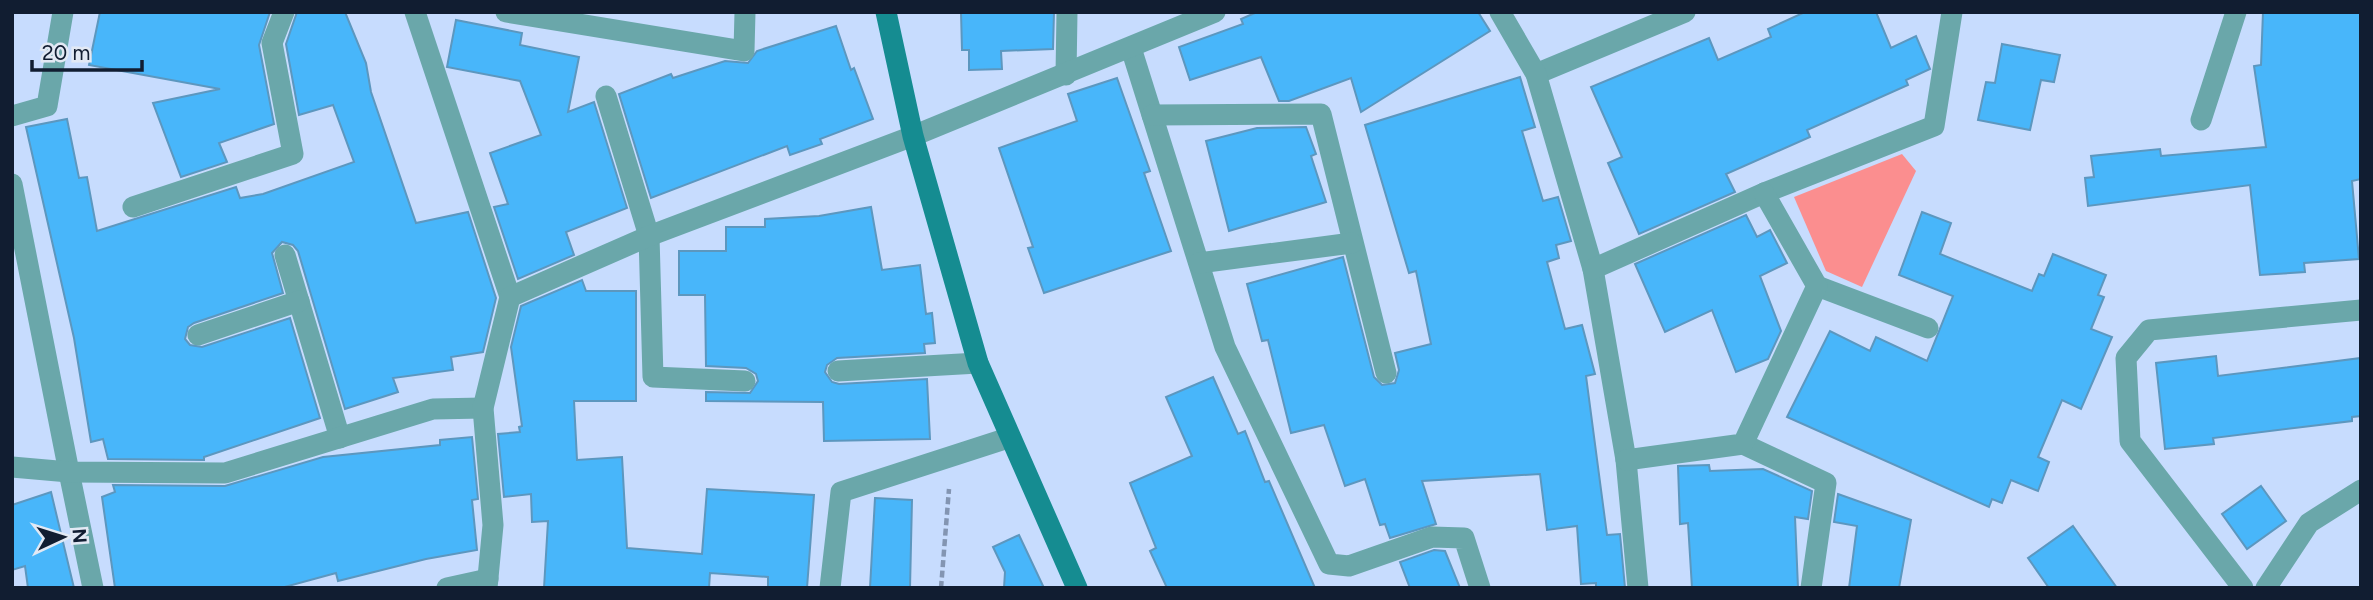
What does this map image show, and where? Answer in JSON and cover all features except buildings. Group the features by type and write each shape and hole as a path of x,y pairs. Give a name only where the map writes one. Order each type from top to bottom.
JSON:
{"street":[{"path":"12,116 47,106 63,12"},
{"path":"133,207 293,154 272,43 284,12"},
{"path":"415,12 510,297 482,408 493,525 487,583 447,588"},
{"path":"506,12 744,51 745,12"},
{"path":"886,12 913,136 978,363 1077,588"},
{"path":"1066,75 1067,12"},
{"path":"510,297 649,236 913,136 1215,12"},
{"path":"1500,12 1536,74 1593,269 1626,460 1638,588"},
{"path":"1536,74 1685,12"},
{"path":"1593,269 1764,193 1934,126 1952,12"},
{"path":"2201,120 2236,12"},
{"path":"1131,48 1225,347 1329,564 1349,566 1432,537 1464,538 1480,588"},
{"path":"606,96 649,236 653,377 745,381"},
{"path":"1152,114 1321,114 1386,373"},
{"path":"12,184 93,588"},
{"path":"1764,193 1817,286 1928,328"},
{"path":"1199,263 1352,243"},
{"path":"285,255 340,438"},
{"path":"1743,444 1817,286"},
{"path":"198,335 299,301"},
{"path":"2243,588 2130,441 2126,358 2149,330 2361,310"},
{"path":"838,372 978,363"},
{"path":"12,467 69,472 225,473 433,409 482,408"},
{"path":"830,588 841,492 1009,438"},
{"path":"1626,460 1743,444 1826,483 1811,588"},
{"path":"2266,588 2309,523 2361,490"}],"path":[{"path":"941,588 952,457"}],"shaded area":[{"path":"1902,154 1916,171 1862,287 1826,271 1794,197"}]}
